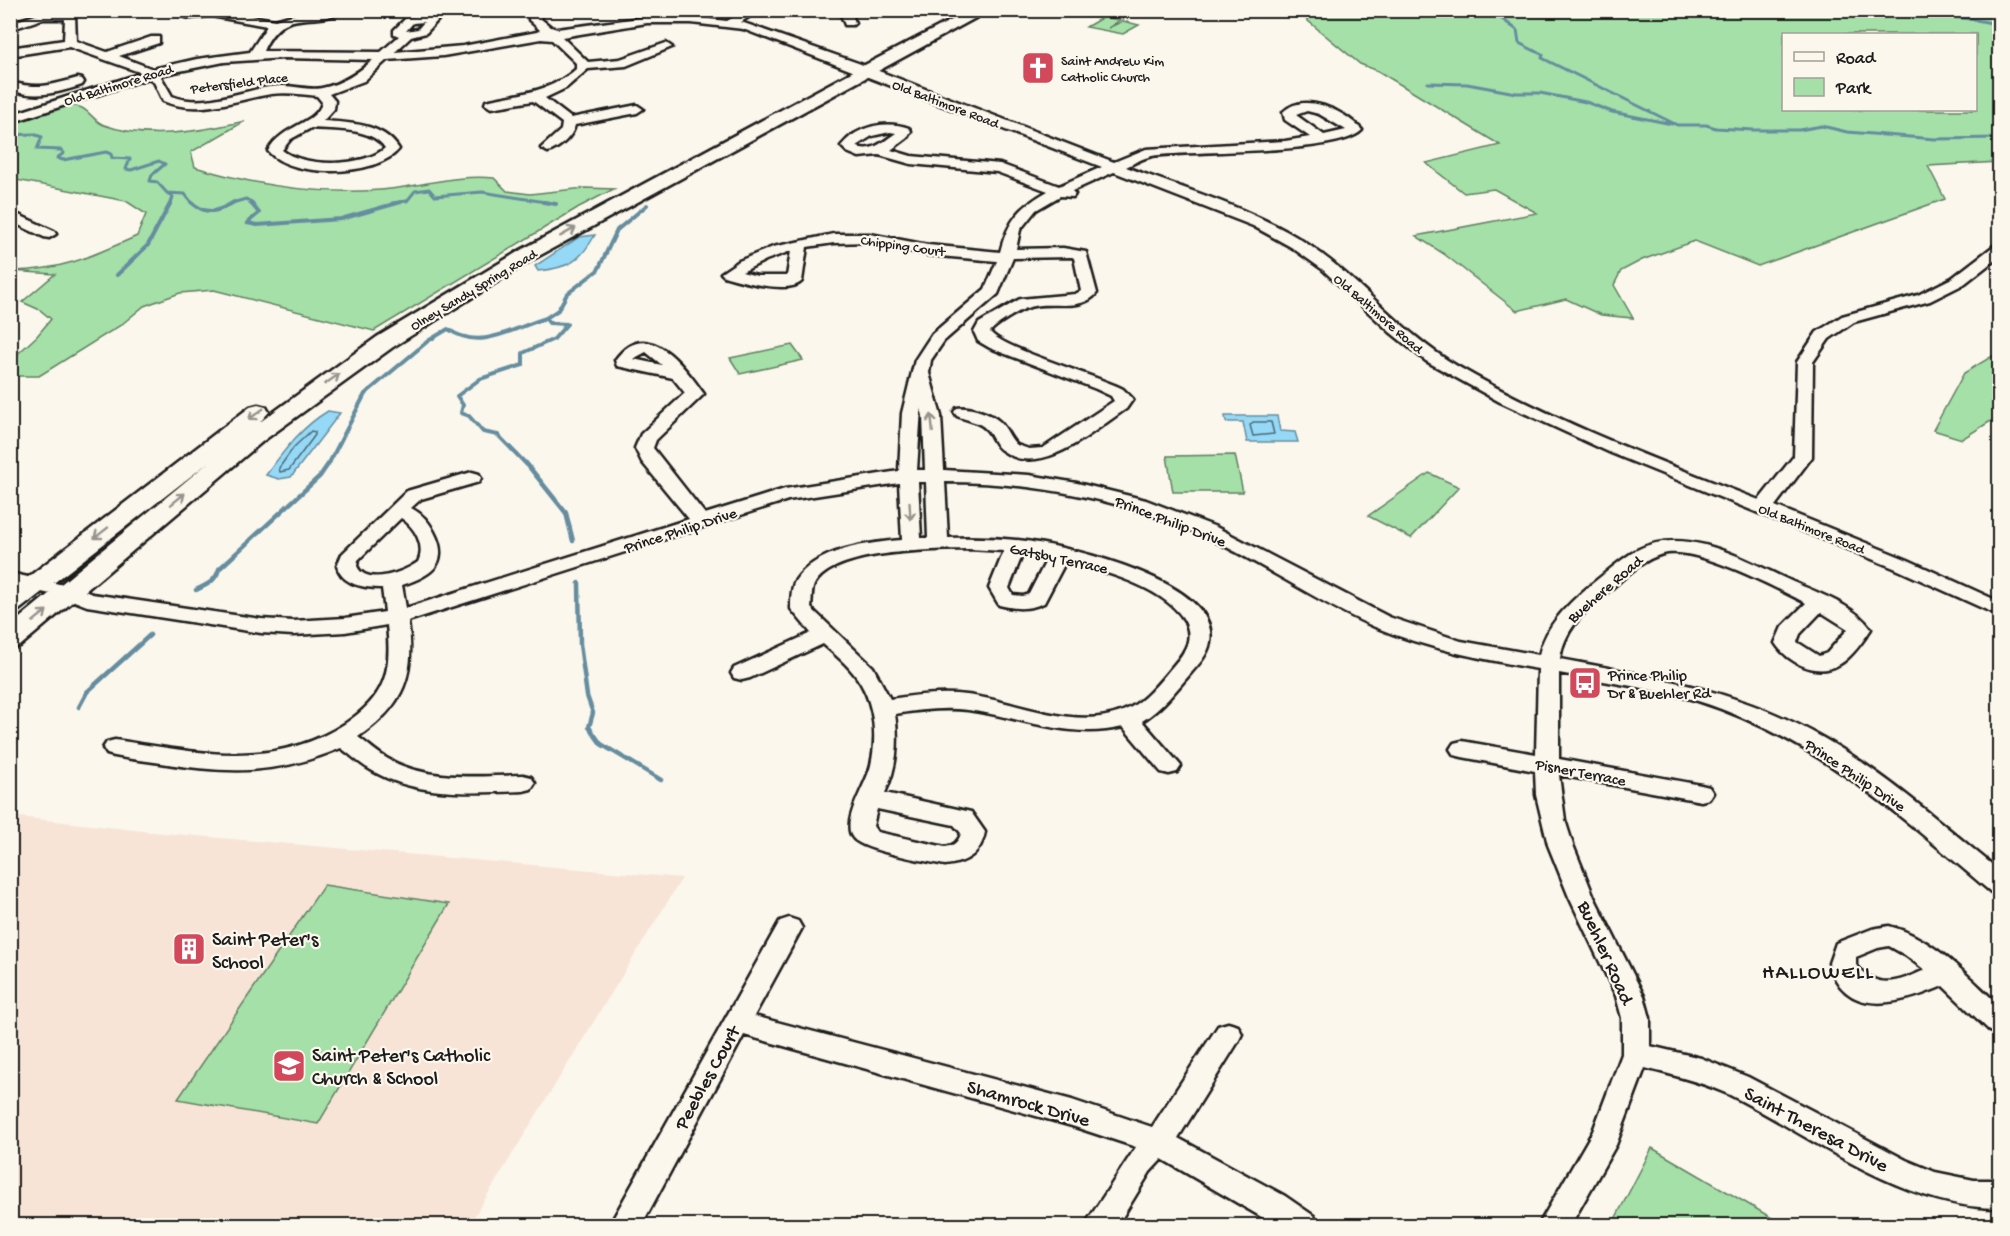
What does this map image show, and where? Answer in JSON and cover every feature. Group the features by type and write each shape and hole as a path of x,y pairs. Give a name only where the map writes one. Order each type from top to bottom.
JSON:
{"main road":[{"name":"Olney Sandy Spring Road","path":"10,640 255,436 385,342 528,254 962,10"},
{"name":"Olney Sandy Spring Road","path":"10,604 23,582 223,437 390,320 579,207 983,10"}],"street":[{"path":"163,10 190,15 210,12 276,24"},
{"path":"255,55 265,34 276,24 310,13 339,10"},
{"path":"491,104 536,97 570,82 582,70 582,62 535,20 536,10"},
{"path":"727,25 754,10"},
{"path":"845,10 849,23"},
{"path":"10,27 41,16 55,14 68,16 71,17 70,43"},
{"name":"Old Baltimore Road","path":"10,119 149,73 189,63 255,55 408,55 457,50 609,23 654,20 692,21 755,31 1257,223 1287,238 1313,255 1423,351 1450,369 1514,402 1649,462 1902,564 2000,610"},
{"path":"321,93 360,78 407,34"},
{"path":"106,56 155,40"},
{"path":"10,52 70,43 145,69 149,73"},
{"path":"582,66 622,63 666,47"},
{"path":"109,71 129,65"},
{"name":"Petersfield Place","path":"149,73 159,80 164,94 170,100 178,102 200,103 273,90 321,93"},
{"path":"10,86 28,93 38,93 88,78"},
{"path":"310,124 380,133 391,143 392,149 387,156 370,164 346,167 295,161 277,155 275,151 279,142 310,124 329,108 328,98 321,93"},
{"path":"536,97 569,122 637,109"},
{"path":"548,148 567,131 569,122"},
{"path":"912,545 908,476 911,413 923,360 930,347 992,291 1017,224 1031,207 1059,191 1121,170 1164,159 1172,150 1285,145 1320,138"},
{"path":"883,150 885,153 914,162 952,162 993,166 1075,197"},
{"path":"1008,249 1043,213 1121,170"},
{"path":"10,215 49,234"},
{"name":"Chipping Court","path":"800,245 871,238 932,250 1008,249 1026,256 1050,252 1081,255 1089,293 1078,299 1026,302 985,326"},
{"path":"1763,508 1803,457 1805,362 1823,336 1848,319 1924,298 1958,281 2000,248"},
{"path":"959,320 985,326 982,332 988,341 1113,389 1122,394 1124,399 1120,405 1049,452 1026,456 1002,442 991,424 963,412"},
{"path":"920,372 932,416 938,543"},
{"path":"678,374 695,394 647,438 644,448 649,458 700,521"},
{"name":"Prince Philip Drive","path":"23,582 70,592 87,600 238,624 293,628 345,625 397,617 472,596 785,495 908,476 1029,481 1077,489 1139,504 1209,531 1392,625 1458,646 1675,688 1706,696 1755,714 1817,744 1886,791 2000,885"},
{"path":"398,510 416,518 431,543 433,555 429,562 417,572 391,582 373,583 356,578 347,569 346,564 398,510 414,495 472,478"},
{"name":"Gatsby Terrace","path":"871,799 885,755 887,731 884,708 870,680 856,662 801,609 800,594 807,578 819,566 834,559 912,545 938,543 1016,546 1060,554 1118,570 1166,592 1180,601 1196,619 1200,631 1200,644 1193,657 1153,701 1127,718 1093,725 1071,723 948,700 917,702 884,708"},
{"path":"1016,546 999,588 1006,600 1015,603 1037,598 1060,554"},
{"name":"Buehere Road","path":"1549,663 1555,638 1567,617 1628,563 1642,553 1660,547 1683,546 1708,553 1818,603"},
{"path":"115,748 244,764 274,762 294,757 342,737 369,718 388,696 393,686 399,667 397,617 391,582"},
{"path":"741,673 826,635"},
{"name":"Buehler Road","path":"1549,663 1548,793 1555,827 1569,867 1630,996 1636,1018 1636,1054 1606,1136 1553,1226"},
{"path":"1127,718 1169,766"},
{"path":"342,737 380,765 407,777 476,784 523,783"},
{"name":"Pisner Terrace","path":"1462,749 1701,794"},
{"name":"Peebles Court","path":"624,1226 789,928"},
{"path":"1946,973 2000,1023"},
{"name":"Shamrock Drive","path":"736,1022 1072,1113 1159,1143 1274,1206 1304,1226"},
{"path":"1099,1226 1140,1163 1159,1143 1228,1034"},
{"name":"Saint Theresa Drive","path":"1636,1054 1701,1070 1738,1086 1895,1169 1933,1185 1974,1194 2000,1194"}],"shaded area":[{"name":"Saint Peter's Catholic Church & School","path":"11,816 152,832 682,878 469,1225 11,1226"}],"green space":[{"path":"1296,11 1999,11 1999,162 1928,166 1945,199 1758,266 1695,241 1642,260 1621,271 1614,285 1633,318 1601,315 1566,299 1517,311 1444,254 1416,236 1537,213 1494,189 1464,193 1426,163 1500,145 1378,71 1360,64"},
{"path":"1103,17 1120,20 1108,28 1123,21 1139,25 1123,34 1086,27"},
{"path":"50,106 79,107 104,125 138,133 193,131 245,121 191,152 195,167 263,184 310,190 357,191 480,177 494,178 507,191 530,194 585,188 614,189 579,207 374,331 214,290 180,293 144,306 121,325 39,376 11,376 11,360 37,336 51,319 40,310 22,302 55,274 11,271 61,265 105,250 137,236 146,214 126,201 11,179 11,119"},
{"path":"792,345 803,360 740,374 730,358"},
{"path":"1999,352 1999,416 1962,439 1933,430 1964,373"},
{"path":"1235,455 1243,492 1173,492 1167,456"},
{"path":"1429,473 1459,487 1411,538 1368,516"},
{"path":"324,885 449,904 318,1124 178,1099"},
{"path":"1652,1148 1784,1225 1612,1225"}],"water":[{"path":"595,235 584,252 572,262 557,268 538,271 535,266 579,237"},
{"path":"328,411 340,413 291,477 279,479 266,475 301,432"},
{"path":"1225,416 1277,416 1280,431 1295,432 1298,442 1247,442 1243,422 1226,422"}],"waterway":[{"path":"1490,10 1517,30 1519,43 1543,55 1542,58 1677,125 1706,125 1716,128 1753,130 1799,130 1822,126 1847,132 1935,139 2000,138"},
{"path":"1932,13 2000,25"},
{"path":"1428,83 1467,84 1516,93 1540,93 1586,102 1612,112 1672,124"},
{"path":"10,135 33,134 42,137 37,149 61,150 64,153 57,158 63,160 106,152 111,154 112,158 130,159 126,169 131,170 159,161 165,164 152,175 150,181 157,182 167,193"},
{"path":"392,203 407,201 415,191 429,189 435,196 482,192 552,203"},
{"path":"167,193 185,194 191,202"},
{"path":"167,193 173,197 171,203"},
{"path":"232,203 246,199 253,203"},
{"path":"117,275 148,245 171,202"},
{"path":"191,202 207,211 218,210 232,203"},
{"path":"250,202 259,213 247,223 257,225 341,219 401,202"},
{"path":"543,202 556,204"},
{"path":"546,318 558,310 567,294 598,270 617,230 647,205"},
{"path":"328,465 365,394 428,341 448,329 460,336 472,338 497,336 546,318"},
{"path":"527,465 498,435 483,432 469,416 461,413 463,405 457,396 480,379 523,365 523,353 554,339 567,324 549,323 546,318"},
{"path":"196,590 213,580 219,569 320,476 329,463"},
{"path":"526,463 566,513 573,541"},
{"path":"579,583 580,644 587,696 593,713 589,727 601,744 661,780"},
{"path":"79,707 87,692 150,635"}],"place":[{"name":"Saint Andrew Kim Catholic Church","path":"1038,68"},
{"name":"Prince Philip Dr & Buehler Rd","path":"1585,683"},
{"name":"Saint Peter's School","path":"189,949"},
{"name":"Saint Peter's Catholic Church & School","path":"289,1066"}],"district":[{"name":"HALLOWELL","path":"1818,971"}]}
